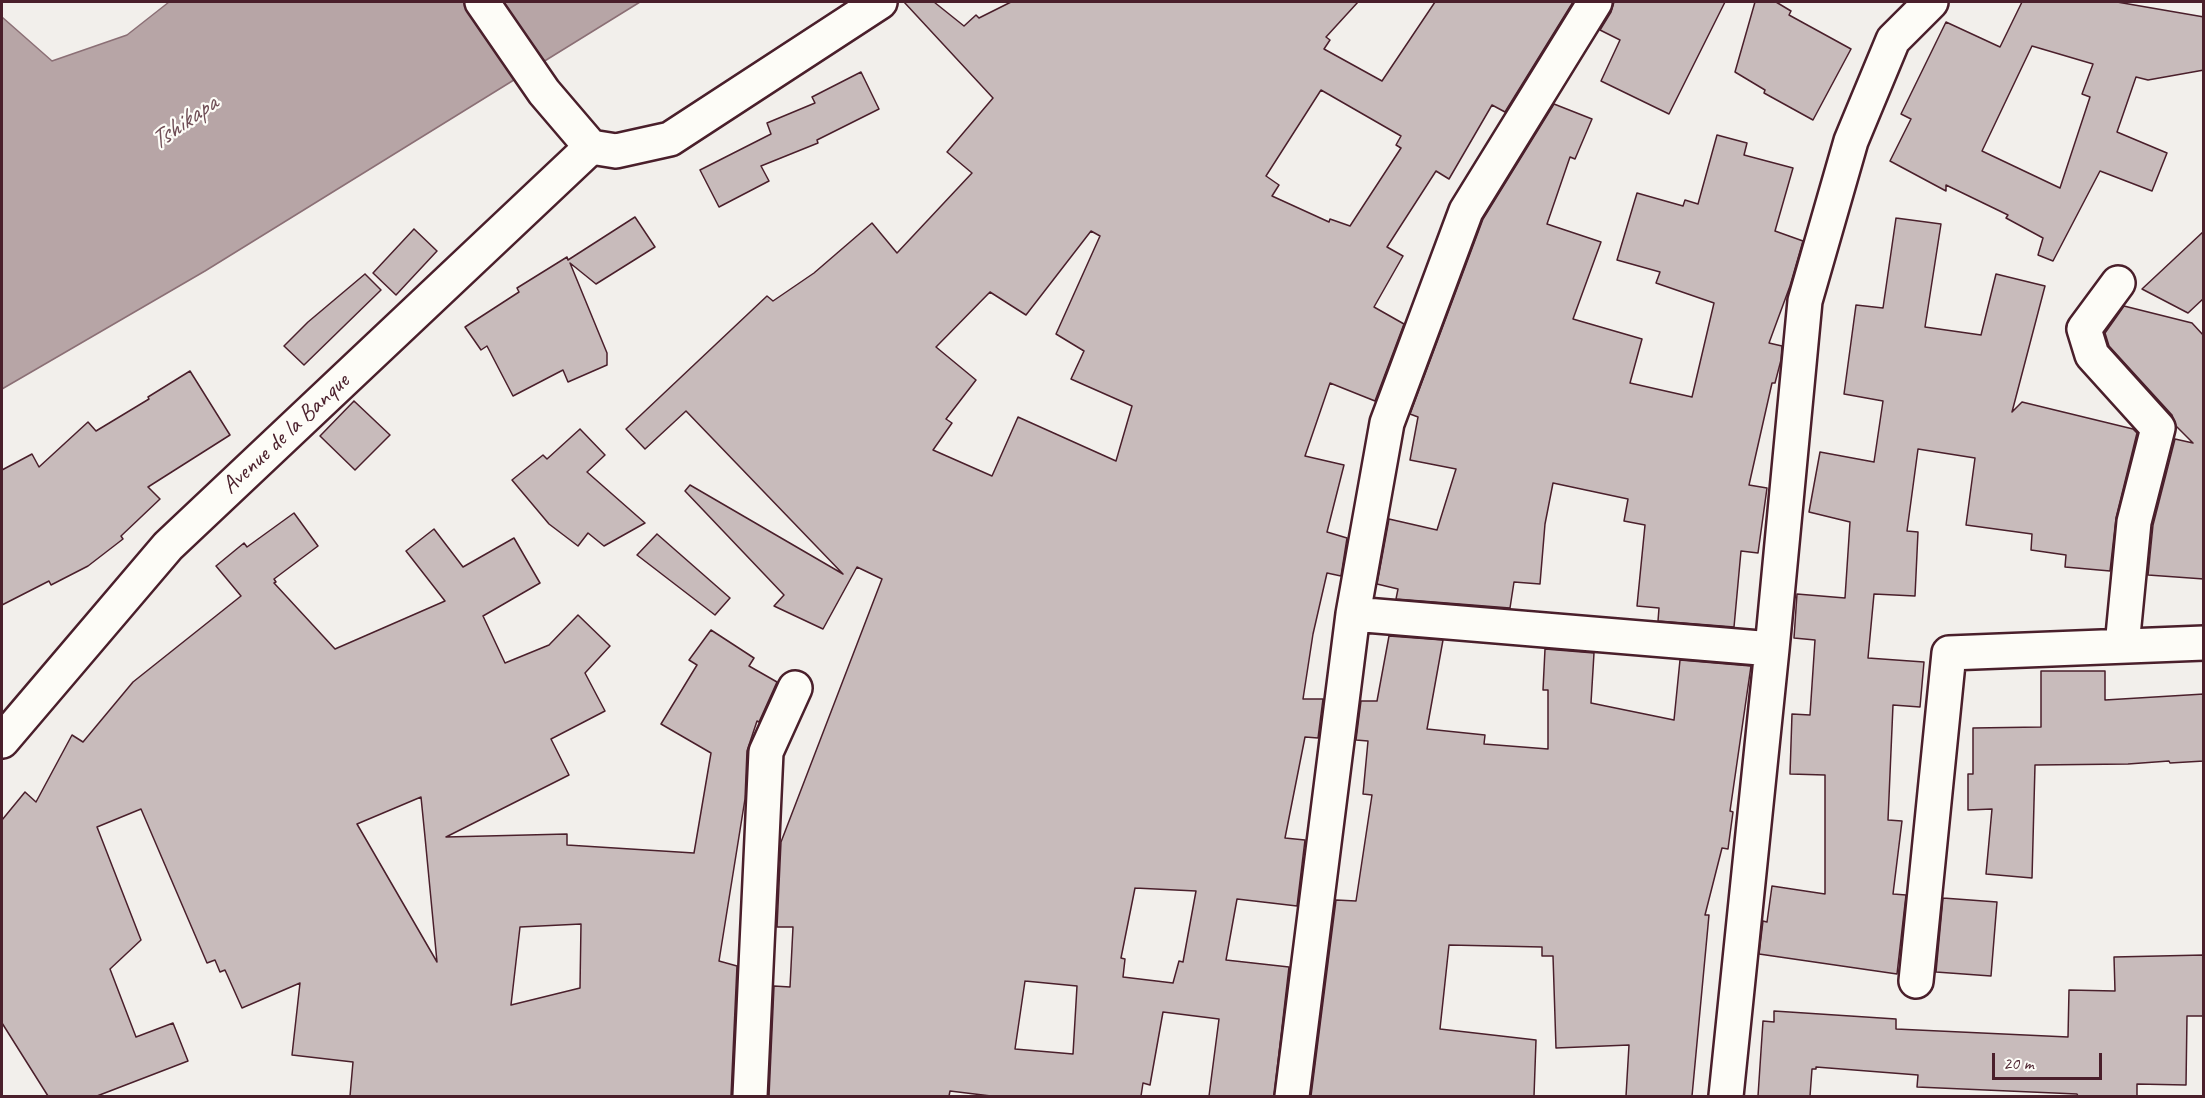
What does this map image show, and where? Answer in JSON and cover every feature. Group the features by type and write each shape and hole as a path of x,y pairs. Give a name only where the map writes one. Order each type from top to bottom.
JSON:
{"street":[{"path":"482,2 544,92 591,147 616,151 670,139 880,2"},
{"path":"1292,1096 1353,614 1387,423 1466,211 1595,2"},
{"path":"1726,1096 1805,301 1851,141 1893,40 1930,2"},
{"name":"Avenue de la Banque","path":"2,741 168,546 591,147"},
{"path":"2118,283 2084,329 2092,355 2158,428 2134,522 2122,646"},
{"path":"1353,614 1772,649"},
{"path":"1916,981 1949,653 2204,644"},
{"path":"750,1096 765,752 795,688"}],"water":[{"name":"Tshikapa","path":"169,2 640,2 205,271 2,389 2,17 52,61 127,35"}],"building":[{"path":"904,2 934,2 964,26 976,15 979,18 1011,2 1358,2 1326,37 1330,40 1324,49 1382,81 1435,2 1573,2 1505,112 1492,105 1449,179 1436,171 1387,247 1403,256 1374,307 1404,324 1375,401 1330,383 1305,456 1344,465 1327,532 1347,538 1341,576 1327,573 1313,634 1303,699 1323,699 1318,738 1305,737 1285,838 1305,840 1297,906 1237,899 1226,960 1289,967 1274,1096 1209,1096 1219,1019 1163,1012 1150,1085 1143,1083 1141,1096 991,1096 950,1091 949,1096 769,1096 774,986 790,987 793,927 777,927 781,842 882,579 857,567 823,629 774,606 784,595 685,491 690,485 843,574 686,411 645,449 626,429 767,296 773,301 814,273 872,223 897,253 972,173 947,152 993,98","holes":["1321,90 1401,136 1396,145 1401,148 1350,226 1330,219 1329,222 1272,196 1279,185 1266,176","1091,231 1100,236 1056,334 1084,351 1071,379 1132,406 1116,461 1018,417 992,476 933,450 952,423 946,419 976,380 936,347 990,292 1026,315","1135,888 1196,891 1183,962 1179,961 1173,983 1123,977 1125,959 1121,958","1025,981 1077,986 1073,1054 1015,1049"]},
{"path":"1614,2 1725,2 1669,114 1601,81 1620,40 1600,30"},
{"path":"1755,2 1776,2 1791,11 1789,15 1851,49 1813,120 1764,93 1765,90 1735,72"},
{"path":"2022,2 2117,2 2204,17 2204,70 2148,80 2136,77 2117,132 2167,153 2152,191 2100,171 2053,261 2038,255 2043,238 2006,218 2008,215 1946,185 1946,191 1890,161 1911,119 1901,114 1946,22 2000,47","holes":["2032,46 2093,64 2082,94 2090,97 2060,188 1982,151"]},
{"path":"861,72 879,109 817,140 818,143 761,166 769,181 719,207 700,170 771,134 767,123 815,103 812,97"},
{"path":"1554,104 1592,119 1575,159 1570,157 1547,224 1601,242 1573,319 1642,339 1630,383 1692,397 1714,303 1656,283 1660,272 1617,260 1637,193 1683,206 1685,200 1698,204 1717,135 1747,143 1744,155 1793,168 1775,231 1803,241 1790,286 1769,343 1782,346 1781,360 1775,383 1772,383 1749,485 1767,488 1758,553 1741,551 1734,627 1658,621 1659,608 1637,606 1645,525 1624,521 1628,499 1553,483 1545,524 1540,584 1514,582 1510,608 1396,599 1398,589 1377,584 1389,519 1437,530 1456,469 1410,460 1418,417 1410,414 1483,219"},
{"path":"635,217 655,247 596,284 570,263 607,353 607,365 568,382 563,370 513,396 487,346 481,350 465,327 519,292 517,288 567,257 568,260"},
{"path":"1896,218 1941,224 1925,327 1981,335 1996,274 2045,286 2012,412 2022,402 2133,429 2137,433 2116,518 2110,571 2065,567 2066,555 2031,550 2032,534 1966,525 1975,458 1918,449 1907,531 1918,532 1915,596 1874,594 1868,658 1924,662 1920,707 1893,705 1888,820 1902,821 1893,894 1906,895 1897,974 1759,954 1763,921 1767,922 1772,886 1825,894 1825,775 1790,774 1792,714 1810,715 1815,640 1794,638 1797,594 1845,598 1850,522 1809,512 1820,452 1874,462 1883,401 1844,394 1856,305 1883,308"},
{"path":"414,229 437,251 396,295 373,273"},
{"path":"2204,231 2204,298 2188,313 2142,289"},
{"path":"365,274 381,290 304,365 284,346 308,322"},
{"path":"2124,306 2192,323 2204,336 2204,579 2148,575 2153,525 2175,439 2193,443 2176,426 2172,415 2109,346 2105,333"},
{"path":"190,371 230,435 148,487 160,499 121,536 123,539 88,566 51,585 49,581 2,605 2,470 32,454 39,467 88,422 96,431"},
{"path":"354,401 390,435 355,470 320,436"},
{"path":"580,429 605,455 587,472 645,523 604,546 588,533 578,546 549,524 512,480 543,455 547,459"},
{"path":"294,513 318,546 274,579 276,582 274,583 335,649 445,601 406,551 434,529 463,567 514,538 540,583 483,616 505,663 549,645 578,615 610,646 585,673 605,711 551,739 569,775 446,837 567,834 567,845 694,853 711,753 661,724 697,665 689,660 711,630 754,658 749,666 777,682 759,722 757,721 747,751 745,799 719,961 737,966 731,1096 350,1096 353,1062 292,1055 300,983 242,1008 225,970 220,972 215,960 207,963 141,809 97,827 141,940 110,969 136,1037 173,1023 188,1061 97,1096 48,1096 2,1023 2,820 25,792 36,802 72,735 83,742 133,682 241,596 216,566 244,543 247,547","holes":["421,797 425,837 437,962 357,824","581,924 580,988 511,1005 520,927"]},
{"path":"657,534 730,598 715,615 637,555"},
{"path":"1389,636 1443,640 1427,729 1485,735 1484,744 1548,749 1548,690 1543,690 1545,649 1594,653 1591,703 1674,720 1680,660 1751,666 1730,811 1733,812 1728,849 1722,848 1705,915 1709,915 1692,1096 1626,1096 1629,1045 1556,1048 1553,956 1542,956 1542,947 1449,945 1440,1029 1536,1040 1534,1096 1311,1096 1336,900 1356,901 1372,795 1363,794 1368,741 1356,740 1361,701 1377,701"},
{"path":"2041,671 2105,671 2105,700 2204,694 2204,761 2035,765 2032,878 1986,874 1992,809 1968,810 1968,774 1973,774 1973,728 2041,727"},
{"path":"1943,898 1997,902 1991,976 1936,972"},
{"path":"2204,955 2204,1016 2187,1016 2186,1085 2137,1084 2137,1096 2078,1096 2077,1094 1917,1087 1918,1075 1816,1067 1812,1069 1810,1096 1758,1096 1763,1021 1774,1022 1774,1011 1896,1019 1896,1029 2068,1037 2069,990 2115,991 2114,957"}]}
